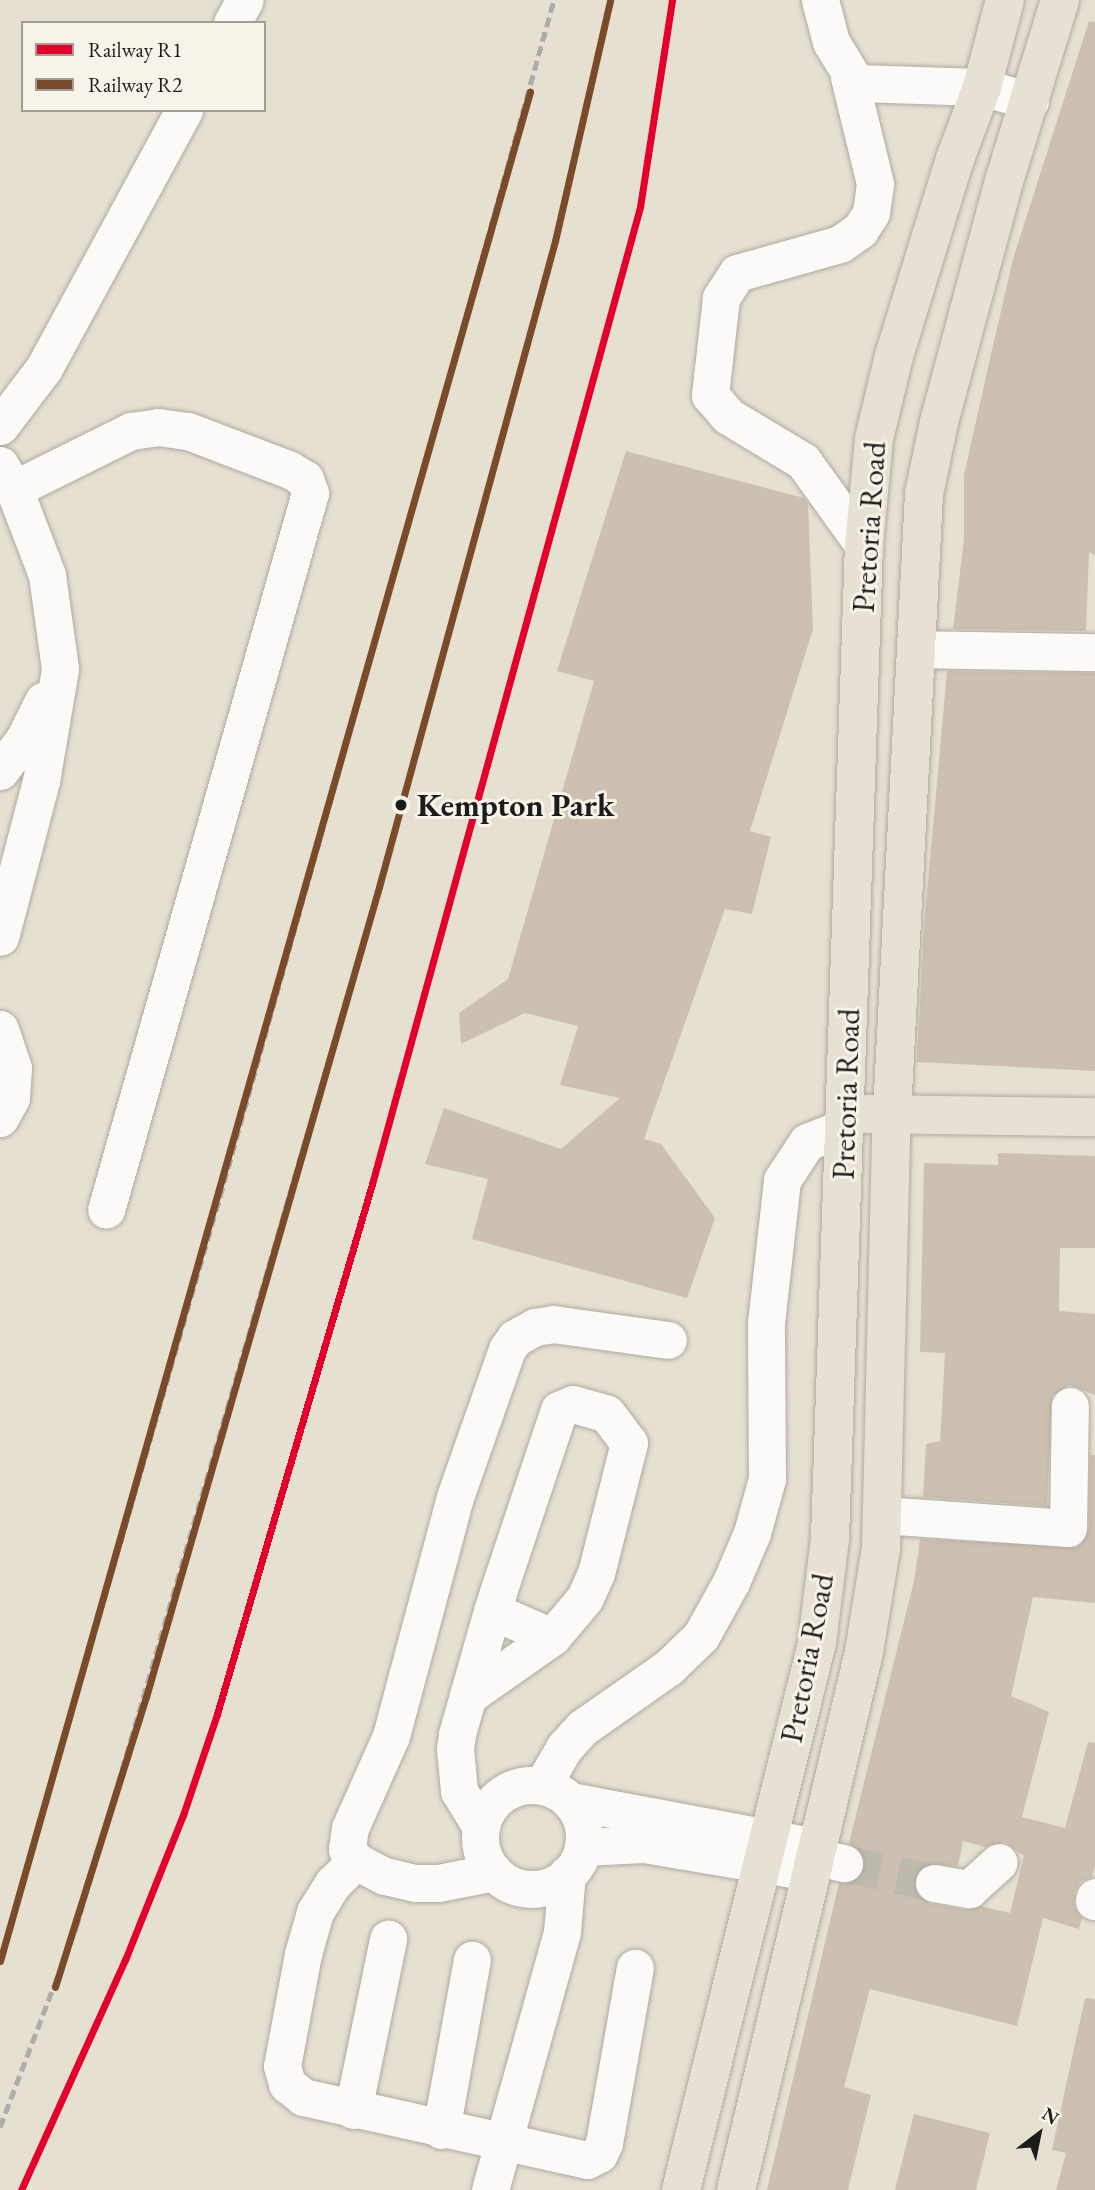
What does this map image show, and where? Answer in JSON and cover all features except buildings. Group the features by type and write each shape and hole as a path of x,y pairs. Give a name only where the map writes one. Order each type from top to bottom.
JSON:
{"main road":[{"name":"Pretoria Road","path":"681,2190 763,1851 817,1643 830,1538 864,546 879,410 955,159 982,87 1005,0"},
{"name":"Pretoria Road","path":"736,2190 821,1860 864,1652 882,1515 892,1113 924,494 939,422 1060,0"},
{"path":"845,1121 892,1113 1095,1117"}],"lane":[{"path":"233,21 245,0"},
{"path":"820,0 831,42 849,77 875,184 872,213 860,230 840,244 737,273 721,298 710,395 728,416 803,461 864,546"},
{"path":"849,77 864,85 982,87 1030,101"},
{"path":"0,426 44,368 183,112"},
{"path":"0,937 41,781 60,668 47,575 7,477 131,431 158,427 188,431 290,470 305,479 310,493 106,1210"},
{"path":"915,649 1095,652"},
{"path":"0,771 23,741 60,668"},
{"path":"0,1028 13,1068 11,1098 0,1118"},
{"path":"556,1794 564,1748 582,1728 669,1667 701,1636 731,1582 752,1533 767,1479 766,1323 782,1180 807,1142 845,1121"},
{"path":"668,1340 553,1324 524,1332 507,1349 455,1496 391,1736 350,1828 347,1849 356,1861 384,1876 415,1883 508,1880 554,1884 575,1861 644,1844 763,1851 821,1860"},
{"path":"468,1696 552,1637 585,1598 596,1573 629,1444 607,1414 573,1404 559,1410 492,1611 457,1734 459,1791 481,1827"},
{"path":"882,1515 1068,1528 1070,1406"},
{"path":"492,1611 552,1637"},
{"path":"456,1760 502,1795"},
{"path":"555,1956 508,1880 482,1851 481,1827 486,1811 502,1795 526,1785 763,1851"},
{"path":"491,2190 555,1956 575,1861 579,1815 556,1794"},
{"path":"356,1861 333,1883 315,1912 282,2066 287,2084 303,2097 441,2130 587,2160 599,2154 635,1968"},
{"path":"934,1884 969,1889 999,1862"},
{"path":"353,2110 388,1940"},
{"path":"441,2130 472,1960"}],"tunnel":[{"path":"844,1863 934,1883"}],"railway":[{"path":"0,1961 220,1197 554,0"},
{"path":"0,2127 76,1928 379,887 555,241 610,0"},
{"path":"21,2190 125,1960 183,1815 217,1714 372,1184 640,207 672,0"}],"rail line":[{"name":"R2","path":"55,1987 146,1697 379,887 555,241 610,0"},
{"name":"R1","path":"21,2190 125,1960 183,1815 217,1714 372,1184 640,207 672,0"},
{"name":"R2","path":"0,1961 530,92"}],"place":[{"name":"Kempton Park","path":"401,805"}]}
